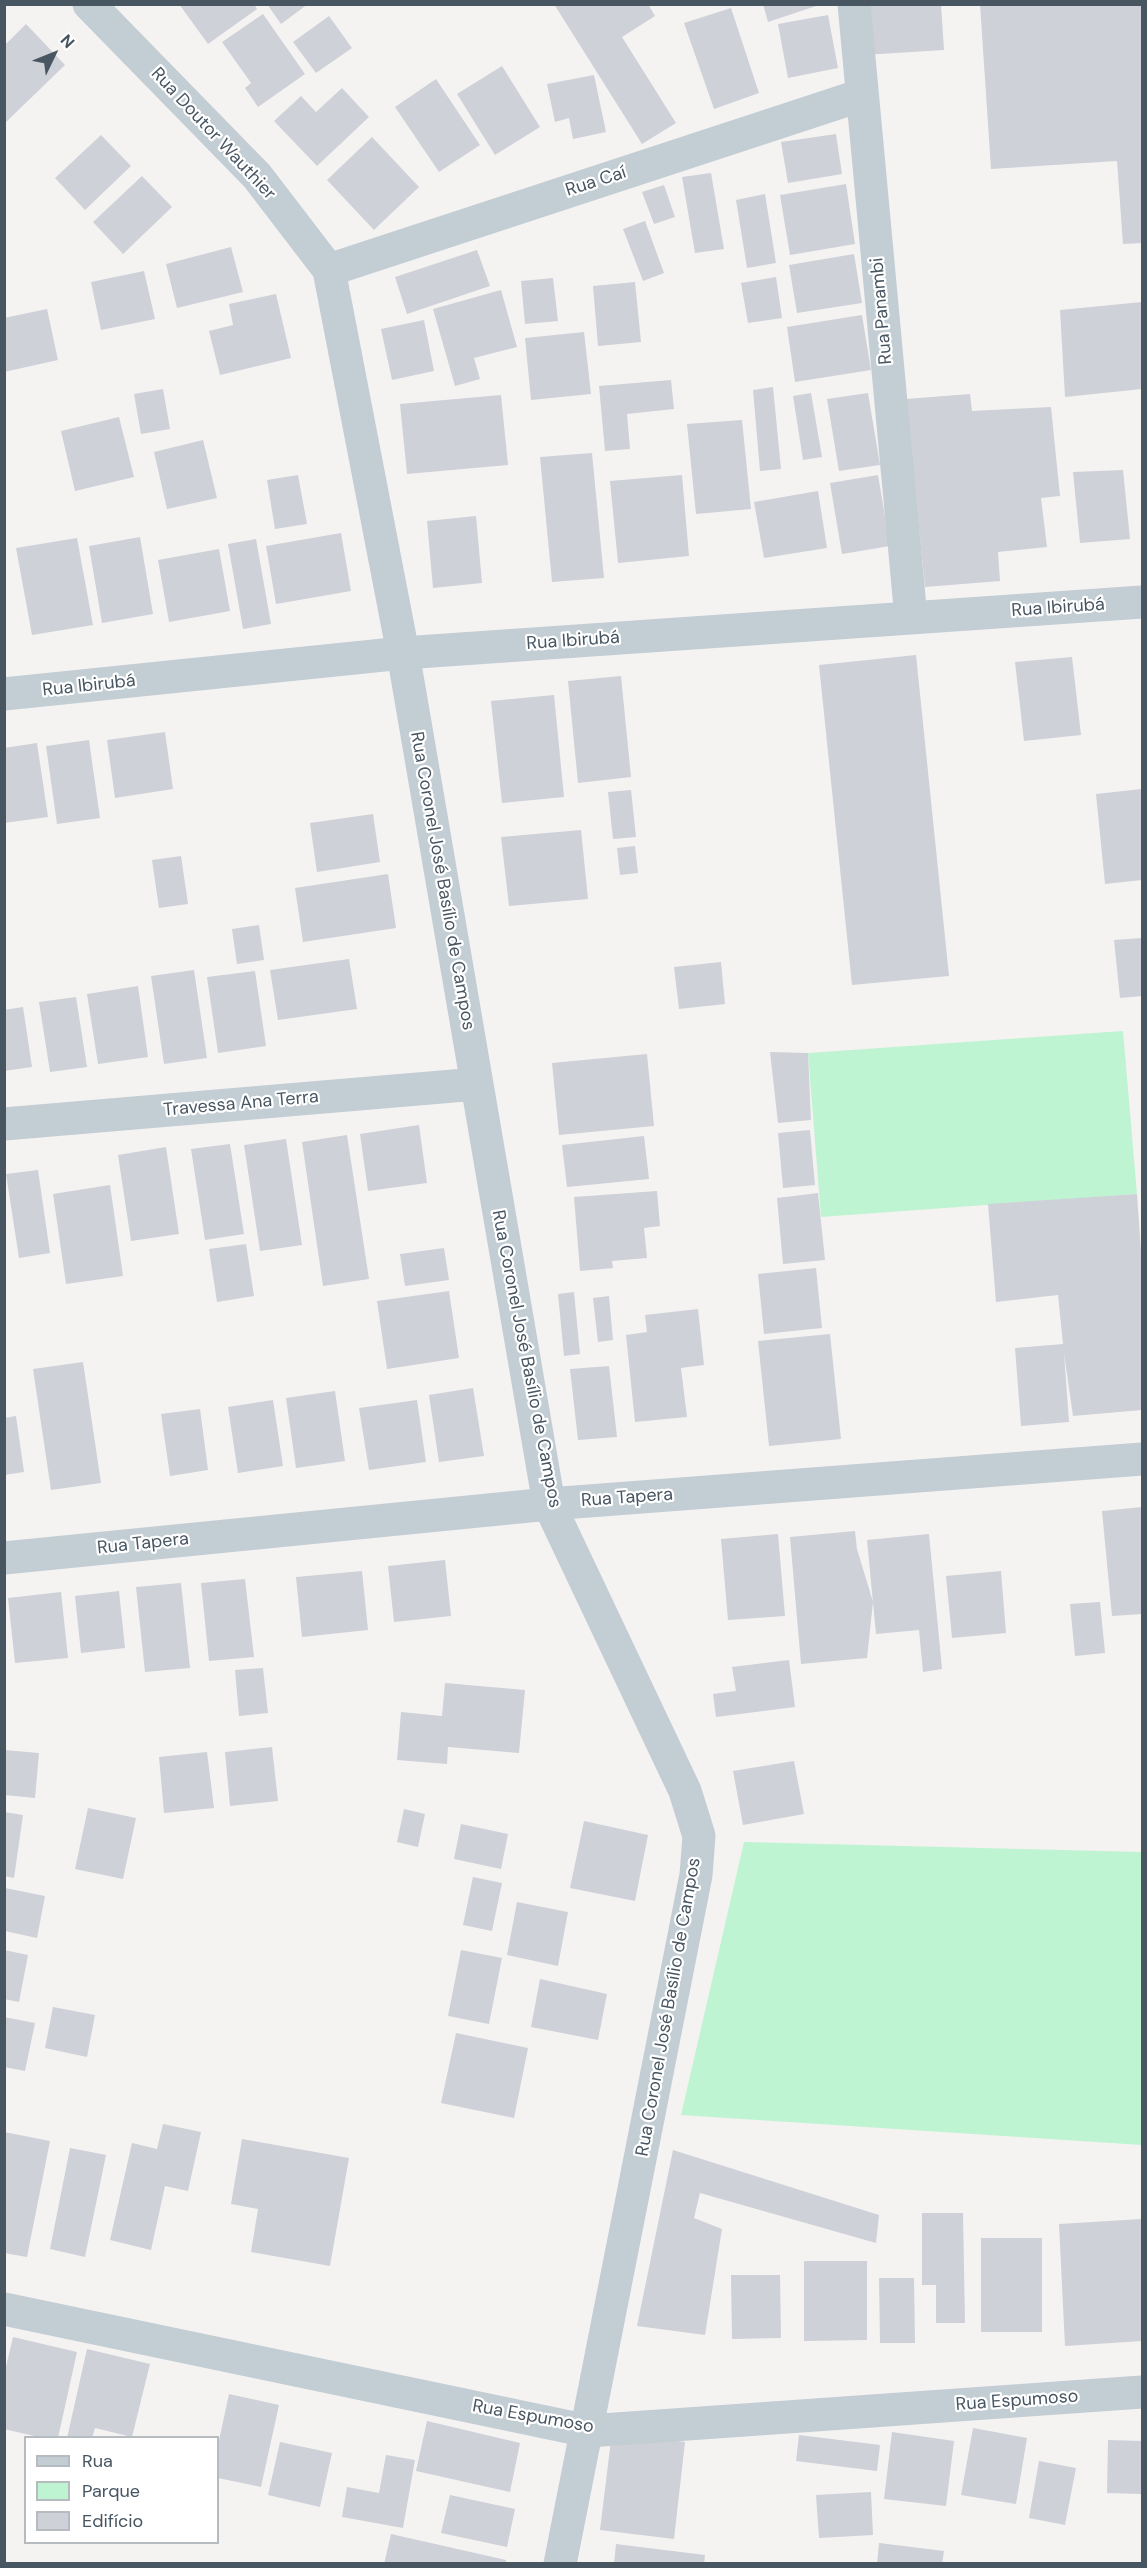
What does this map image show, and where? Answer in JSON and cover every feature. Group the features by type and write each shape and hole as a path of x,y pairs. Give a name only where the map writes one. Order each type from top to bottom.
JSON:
{"street":[{"name":"Rua Doutor Wauthier","path":"89,4 257,176 329,270"},
{"name":"Rua Panambi","path":"854,4 911,618"},
{"name":"Rua Caí","path":"329,270 862,95"},
{"name":"Rua Coronel José Basílio de Campos","path":"329,270 404,652 549,1504 686,1791 699,1836 696,1875 560,2564"},
{"name":"Rua Ibirubá","path":"4,694 404,652 1143,602"},
{"name":"Travessa Ana Terra","path":"4,1124 477,1084"},
{"name":"Rua Tapera","path":"4,1558 549,1504 1143,1459"},
{"name":"Rua Espumoso","path":"4,2309 588,2431 1143,2392"}],"green space":[{"path":"1123,1031 1137,1194 821,1217 808,1053"},
{"path":"744,1842 1142,1852 1142,2145 681,2115"}],"building":[{"path":"179,4 254,4 257,9 208,44"},
{"path":"267,4 308,4 281,24"},
{"path":"554,4 648,4 655,16 622,37 676,123 642,144"},
{"path":"763,4 819,4 819,5 768,22"},
{"path":"859,4 941,4 944,50 863,55"},
{"path":"980,4 1142,4 1142,243 1123,244 1117,161 991,169"},
{"path":"731,8 759,93 714,109 684,23"},
{"path":"263,14 305,74 258,107 245,88 251,83 222,42"},
{"path":"828,15 838,68 788,78 778,24"},
{"path":"329,16 352,48 316,73 293,42"},
{"path":"26,24 65,65 5,123 5,45"},
{"path":"502,66 540,127 495,155 457,94"},
{"path":"594,75 606,132 573,139 569,118 555,122 547,84"},
{"path":"436,79 480,145 439,172 395,107"},
{"path":"342,88 369,117 317,166 274,121 301,96 316,112"},
{"path":"836,134 842,174 788,183 781,142"},
{"path":"101,135 131,166 85,210 55,178"},
{"path":"372,137 419,187 374,230 327,180"},
{"path":"711,173 724,249 695,253 682,177"},
{"path":"142,176 172,207 123,254 93,222"},
{"path":"846,184 855,244 790,255 780,195"},
{"path":"664,185 675,217 654,224 642,192"},
{"path":"765,194 776,263 747,268 736,200"},
{"path":"645,221 664,273 643,281 623,229"},
{"path":"231,247 243,292 177,308 166,264"},
{"path":"477,250 490,286 407,314 395,277"},
{"path":"854,254 862,303 797,313 789,265"},
{"path":"144,271 155,319 101,330 91,282"},
{"path":"776,277 782,318 748,323 741,283"},
{"path":"553,278 558,321 525,324 521,281"},
{"path":"635,282 641,342 598,346 593,286"},
{"path":"501,290 517,347 474,358 480,379 455,386 433,309"},
{"path":"276,294 291,358 220,375 209,331 233,325 229,304"},
{"path":"1142,302 1142,389 1065,397 1060,310"},
{"path":"47,309 58,360 4,372 4,318"},
{"path":"862,315 871,370 795,382 787,327"},
{"path":"424,320 434,371 392,380 381,329"},
{"path":"584,332 591,394 531,400 525,338"},
{"path":"671,380 674,409 627,414 630,449 605,451 599,386"},
{"path":"773,387 781,469 760,471 753,390"},
{"path":"163,389 170,429 141,434 134,394"},
{"path":"811,393 822,457 803,460 793,396"},
{"path":"868,393 880,465 839,471 827,399"},
{"path":"970,394 972,411 1051,407 1060,496 1041,498 1047,547 998,552 1000,581 925,587 906,399"},
{"path":"501,395 508,465 407,474 400,404"},
{"path":"119,417 134,477 75,491 61,431"},
{"path":"742,420 751,509 696,514 687,424"},
{"path":"203,440 217,498 167,509 154,452"},
{"path":"592,453 604,578 552,582 540,457"},
{"path":"1123,470 1130,539 1080,543 1073,472"},
{"path":"298,475 307,524 275,529 267,480"},
{"path":"682,475 689,556 618,563 610,481"},
{"path":"878,475 890,546 842,554 830,483"},
{"path":"818,491 827,548 764,558 754,502"},
{"path":"476,516 482,583 433,588 427,521"},
{"path":"341,533 351,591 276,604 266,546"},
{"path":"140,537 153,614 102,623 89,546"},
{"path":"77,538 93,625 32,635 16,548"},
{"path":"256,539 271,624 243,629 228,544"},
{"path":"219,549 230,611 169,622 158,560"},
{"path":"916,655 949,976 852,985 819,665"},
{"path":"1072,657 1081,735 1024,741 1015,662"},
{"path":"621,676 631,777 578,783 568,681"},
{"path":"554,695 564,797 502,803 491,701"},
{"path":"165,732 173,789 115,798 107,740"},
{"path":"89,740 100,818 57,824 46,746"},
{"path":"37,743 48,817 4,823 4,748"},
{"path":"1142,789 1142,880 1105,884 1096,794"},
{"path":"631,790 636,837 613,839 608,792"},
{"path":"373,814 380,862 317,872 310,823"},
{"path":"581,830 588,899 509,906 501,837"},
{"path":"635,846 638,873 620,875 617,848"},
{"path":"181,856 188,904 159,908 152,860"},
{"path":"388,874 396,928 303,942 295,888"},
{"path":"259,925 264,960 237,964 232,929"},
{"path":"1142,938 1142,996 1120,998 1114,940"},
{"path":"349,959 357,1009 278,1020 270,970"},
{"path":"721,962 725,1004 679,1009 674,967"},
{"path":"194,970 207,1058 164,1064 151,976"},
{"path":"255,971 266,1046 218,1053 207,977"},
{"path":"138,986 148,1057 98,1064 87,994"},
{"path":"76,997 87,1067 50,1072 39,1002"},
{"path":"23,1007 32,1067 4,1071 4,1010"},
{"path":"770,1052 808,1053 811,1120 778,1123"},
{"path":"647,1054 654,1126 559,1135 552,1063"},
{"path":"419,1125 427,1183 368,1191 360,1134"},
{"path":"810,1130 815,1185 783,1188 778,1133"},
{"path":"347,1135 369,1279 323,1286 302,1142"},
{"path":"644,1136 649,1179 567,1187 562,1145"},
{"path":"286,1139 302,1245 260,1251 244,1145"},
{"path":"230,1144 244,1234 205,1240 191,1149"},
{"path":"166,1147 179,1234 131,1241 118,1155"},
{"path":"38,1170 50,1253 19,1258 6,1174"},
{"path":"110,1185 123,1276 66,1284 53,1194"},
{"path":"657,1191 660,1226 644,1228 647,1258 612,1261 613,1268 580,1271 574,1197"},
{"path":"818,1193 825,1260 783,1264 777,1198"},
{"path":"1137,1194 1142,1266 1142,1410 1073,1416 1064,1353 1069,1422 1021,1426 1015,1348 1063,1344 1058,1295 996,1302 988,1204"},
{"path":"246,1244 254,1296 217,1302 209,1249"},
{"path":"444,1248 449,1280 405,1286 400,1254"},
{"path":"816,1268 822,1328 764,1334 758,1274"},
{"path":"449,1291 459,1358 387,1369 377,1301"},
{"path":"574,1292 580,1354 564,1356 558,1294"},
{"path":"609,1296 613,1340 598,1342 593,1298"},
{"path":"698,1309 704,1365 681,1368 687,1417 635,1422 626,1335 647,1332 645,1315"},
{"path":"830,1334 841,1439 769,1446 758,1341"},
{"path":"83,1362 101,1483 51,1490 33,1369"},
{"path":"609,1366 617,1437 578,1440 570,1369"},
{"path":"473,1388 484,1456 439,1462 429,1395"},
{"path":"335,1391 345,1461 296,1468 286,1398"},
{"path":"273,1400 283,1466 238,1473 228,1407"},
{"path":"417,1400 426,1462 369,1470 359,1408"},
{"path":"200,1409 208,1470 170,1476 161,1414"},
{"path":"16,1416 24,1472 4,1475 4,1418"},
{"path":"1142,1507 1142,1614 1112,1616 1102,1511"},
{"path":"855,1531 857,1549 873,1602 867,1658 801,1664 790,1537"},
{"path":"778,1534 785,1616 728,1620 721,1539"},
{"path":"929,1534 942,1669 923,1672 919,1630 876,1634 867,1540"},
{"path":"445,1560 451,1616 394,1622 388,1566"},
{"path":"362,1571 368,1630 302,1637 296,1577"},
{"path":"1001,1571 1006,1633 952,1638 946,1576"},
{"path":"245,1579 254,1657 209,1661 201,1583"},
{"path":"181,1583 190,1668 145,1672 136,1587"},
{"path":"119,1591 125,1648 81,1653 75,1596"},
{"path":"61,1592 68,1658 15,1663 8,1598"},
{"path":"1100,1602 1105,1653 1075,1656 1070,1604"},
{"path":"789,1660 795,1707 716,1717 713,1694 736,1691 732,1667"},
{"path":"263,1668 268,1713 239,1716 235,1670"},
{"path":"445,1683 525,1690 519,1753 448,1747 447,1764 397,1760 401,1712 442,1716"},
{"path":"272,1747 278,1801 230,1806 225,1752"},
{"path":"4,1750 39,1753 35,1798 4,1795"},
{"path":"207,1752 214,1808 164,1813 159,1757"},
{"path":"794,1761 804,1814 743,1825 733,1771"},
{"path":"88,1808 136,1818 123,1879 75,1869"},
{"path":"404,1809 425,1814 418,1847 397,1842"},
{"path":"4,1812 23,1815 14,1878 4,1876"},
{"path":"584,1821 648,1835 635,1901 570,1888"},
{"path":"461,1824 508,1834 501,1869 454,1859"},
{"path":"473,1877 502,1883 492,1931 463,1925"},
{"path":"5,1888 45,1896 37,1938 5,1931"},
{"path":"517,1902 568,1912 558,1966 507,1955"},
{"path":"4,1950 28,1955 19,2002 4,1999"},
{"path":"461,1950 502,1958 489,2024 448,2016"},
{"path":"540,1979 607,1994 598,2040 531,2027"},
{"path":"53,2007 95,2015 87,2057 45,2048"},
{"path":"4,2017 35,2023 25,2071 4,2067"},
{"path":"456,2033 528,2048 514,2118 441,2103"},
{"path":"163,2124 201,2132 188,2191 165,2186 151,2250 110,2240 132,2143 157,2149"},
{"path":"4,2132 50,2141 27,2257 4,2253"},
{"path":"242,2139 349,2158 330,2266 251,2252 258,2209 231,2204"},
{"path":"70,2148 106,2155 85,2257 50,2249"},
{"path":"673,2150 879,2215 876,2243 700,2193 694,2218 722,2229 705,2335 637,2326"},
{"path":"922,2213 963,2213 965,2323 936,2323 936,2285 922,2285"},
{"path":"1142,2219 1142,2341 1065,2346 1059,2224"},
{"path":"981,2238 1042,2238 1042,2332 981,2332"},
{"path":"804,2261 867,2261 867,2340 804,2341"},
{"path":"731,2275 780,2275 781,2338 732,2339"},
{"path":"879,2278 914,2278 915,2343 880,2343"},
{"path":"13,2337 77,2352 58,2436 34,2436 4,2429 4,2375"},
{"path":"87,2349 150,2364 132,2436 95,2428 93,2436 67,2436"},
{"path":"229,2394 279,2405 261,2487 219,2478 219,2440"},
{"path":"427,2421 520,2443 510,2492 416,2471"},
{"path":"973,2428 1027,2438 1016,2504 961,2495"},
{"path":"612,2432 685,2442 674,2539 600,2530"},
{"path":"892,2432 954,2441 946,2506 884,2499"},
{"path":"799,2435 880,2445 877,2471 796,2461"},
{"path":"1108,2440 1142,2441 1142,2494 1107,2493"},
{"path":"280,2442 332,2453 320,2507 268,2495"},
{"path":"386,2455 415,2460 403,2528 342,2517 347,2487 379,2493"},
{"path":"1039,2461 1076,2468 1065,2525 1029,2518"},
{"path":"871,2492 873,2535 819,2538 816,2495"},
{"path":"450,2495 515,2509 507,2547 441,2533"},
{"path":"391,2534 506,2560 506,2564 384,2564"},
{"path":"879,2543 944,2551 942,2564 877,2564"},
{"path":"616,2544 705,2555 704,2564 614,2564"}]}
